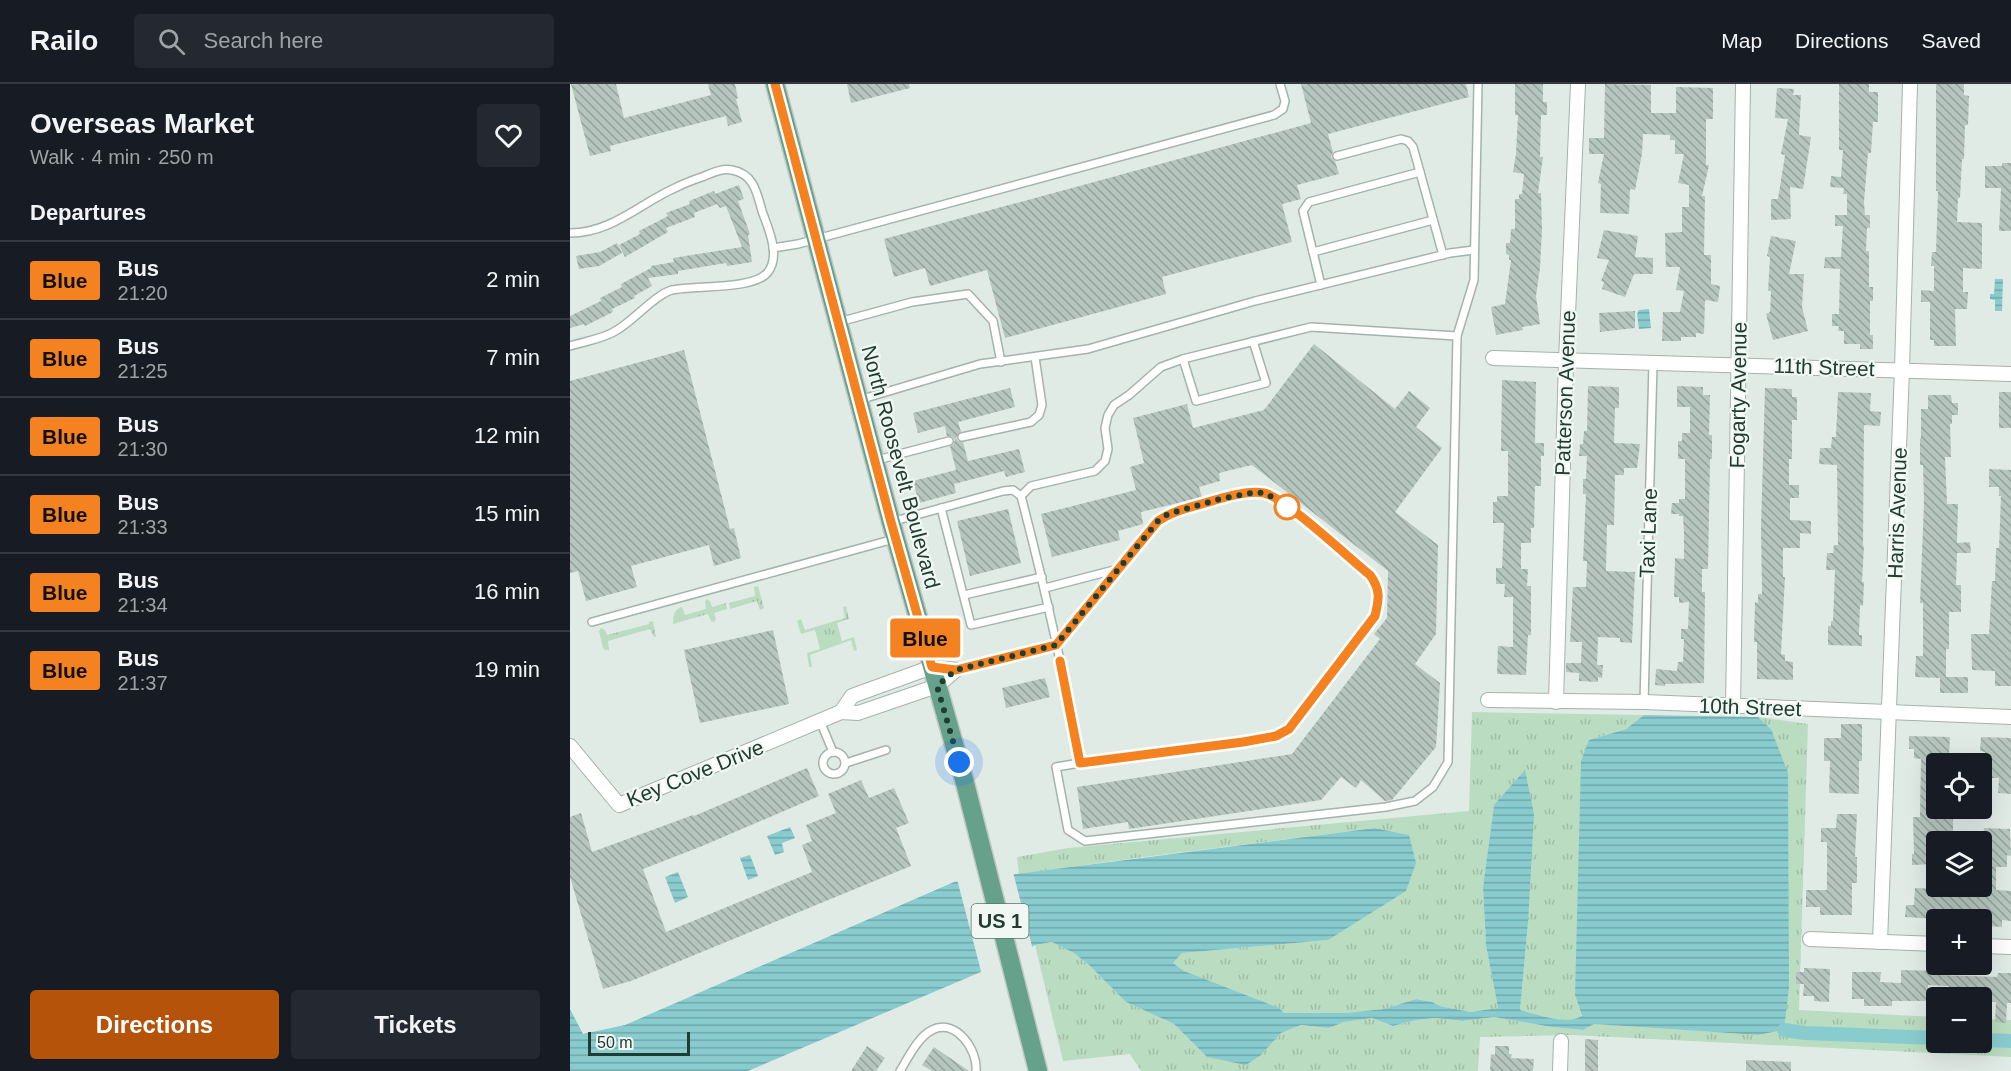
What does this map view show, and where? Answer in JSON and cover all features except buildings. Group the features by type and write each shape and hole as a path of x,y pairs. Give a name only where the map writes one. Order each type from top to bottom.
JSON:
{"main road":[{"name":"North Roosevelt Boulevard","path":"775,84 893,531 965,783 1038,1071"}],"street":[{"name":"Patterson Avenue","path":"1556,702 1566,361 1578,84"},
{"name":"Fogarty Avenue","path":"1733,706 1743,84"},
{"name":"Harris Avenue","path":"1880,942 1902,370 1910,84"},
{"name":"11th Street","path":"1493,358 2011,374"},
{"name":"Key Cove Drive","path":"841,712 852,696 932,667 956,670"},
{"name":"Key Cove Drive","path":"570,747 618,805 841,712 858,712 937,686 956,670"},
{"name":"10th Street","path":"1488,700 1644,702 2011,717"},
{"path":"1810,939 1926,944"},
{"path":"1992,946 2011,946"},
{"path":"1560,1071 1561,1041"}],"lane":[{"path":"773,248 798,244 1274,115 1283,109 1285,100 1280,84"},
{"path":"956,670 1056,645 1158,521 1168,514 1220,499 1256,492 1267,494 1278,500 1370,575 1376,584 1379,598 1375,616 1289,729 1276,736 1056,766 1068,830 1085,841 1386,807 1415,801 1432,787 1448,762 1457,336 1474,280 1478,84"},
{"path":"1337,156 1401,139 1408,141 1413,147 1443,255"},
{"path":"570,233 586,233 605,227 676,187 718,170 732,170 743,173 754,184 773,248 772,263 768,272 759,279 747,284 713,285 665,293 618,330 570,346"},
{"path":"1321,285 1303,211 1309,202 1420,172"},
{"path":"1313,252 1433,220"},
{"path":"859,400 980,364 1088,349 1255,301 1443,255 1474,250"},
{"path":"839,322 912,302 968,294 993,321 1001,362"},
{"path":"1021,496 1031,486 1095,471 1105,461 1108,449 1105,428 1107,415 1114,405 1161,367 1183,359 1311,327 1457,336"},
{"path":"1183,359 1196,401 1266,383 1253,341"},
{"path":"962,437 1031,422 1039,415 1042,405 1035,357"},
{"name":"Taxi Lane","path":"1644,702 1653,364"},
{"path":"874,460 949,441"},
{"path":"592,622 893,531 941,508 1013,490 1021,496 1045,588 1080,763"},
{"path":"941,508 971,625 1049,606"},
{"path":"1045,588 1118,569"},
{"path":"963,595 1042,576"},
{"path":"820,721 832,752"},
{"path":"846,762 886,750"},
{"path":"832,752 840,753 846,762 841,772 834,775 827,772 823,766 824,758 832,752"},
{"path":"900,1071 925,1034 941,1027 951,1028 971,1047 976,1071"}],"green space":[{"path":"758,586 764,608 760,610 757,601 730,609 729,603 755,596 754,587"},
{"path":"707,599 712,607 726,603 727,609 714,613 716,619 714,622 708,614 673,624 677,609 682,607 685,615 706,609"},
{"path":"846,606 849,619 837,623 842,641 854,637 857,650 854,651 851,640 810,655 812,667 809,667 807,653 820,649 815,630 801,634 797,621 801,619 805,630 845,618 843,607"},
{"path":"653,621 656,637 650,629 608,641 609,650 603,648 599,631 601,628 607,635"},
{"path":"1472,712 1644,715 1626,729 1589,740 1575,995 1582,1017 1559,1020 1520,1010 1528,923 1494,805 1483,887 1486,945 1498,1008 1470,1012 1416,999 1384,1009 1345,1013 1284,1013 1184,971 1173,963 1182,953 1328,940 1409,835 1375,828 1019,874 1017,857 1068,848 1469,811"},
{"path":"1758,717 1808,724 1799,1010 1926,1016 1926,1053 1572,1035 1480,1037 1478,1071 1141,1071 1130,1054 1063,1061 1035,945 1053,942 1074,953 1089,965 1126,1002 1174,1024 1207,1057 1261,1055 1281,1033 1301,1025 1329,1028 1344,1022 1372,1018 1393,1026 1435,1018 1463,1021 1494,1017 1583,1030 1594,1024 1758,1035 1784,1030 1771,729"},
{"path":"1992,1019 2011,1020 2011,1057 1931,1053 1992,1053"}],"water":[{"path":"1995,279 2003,279 2002,311 1995,311 1995,300 1990,299 1990,294 1994,294"},
{"path":"1649,309 1651,328 1639,329 1637,314 1639,310"},
{"path":"1644,715 1758,717 1771,729 1788,773 1789,987 1784,1030 1758,1035 1594,1024 1583,1030 1494,1017 1463,1021 1435,1018 1393,1026 1372,1018 1344,1022 1329,1028 1301,1025 1281,1033 1261,1055 1246,1065 1207,1057 1174,1024 1126,1002 1089,965 1074,953 1052,942 1035,945 1016,957 748,1071 570,1071 570,1009 583,1034 625,1025 954,882 1375,828 1409,835 1416,863 1406,891 1328,940 1182,953 1173,963 1184,971 1279,1008 1284,1013 1345,1013 1384,1009 1416,999 1470,1012 1498,1008 1486,945 1483,887 1494,805 1525,770 1534,814 1520,1010 1560,1020 1575,1019 1582,1016 1575,995 1581,761 1589,740 1626,729"},
{"path":"790,827 795,838 782,843 784,852 775,855 767,836"},
{"path":"750,855 758,876 748,880 740,858"},
{"path":"678,872 688,897 675,903 665,877"}],"pier":[{"path":"1013,872 1033,950 1017,960 982,975 957,879"}],"waterway":[{"path":"1784,1030 1805,1033 1926,1038"},
{"path":"1992,1040 2011,1041"}],"bus line":[{"name":"Blue","path":"775,84 891,522 932,667 956,670 1056,645 1158,521 1168,514 1220,499 1256,492 1267,494 1278,500 1370,575 1376,584 1379,598 1375,616 1289,729 1276,736 1080,763 1060,661"}],"route":[{"path":"959,762 937,686 956,670 1056,645 1158,521 1168,514 1220,499 1256,492 1267,494 1287,507"}]}
